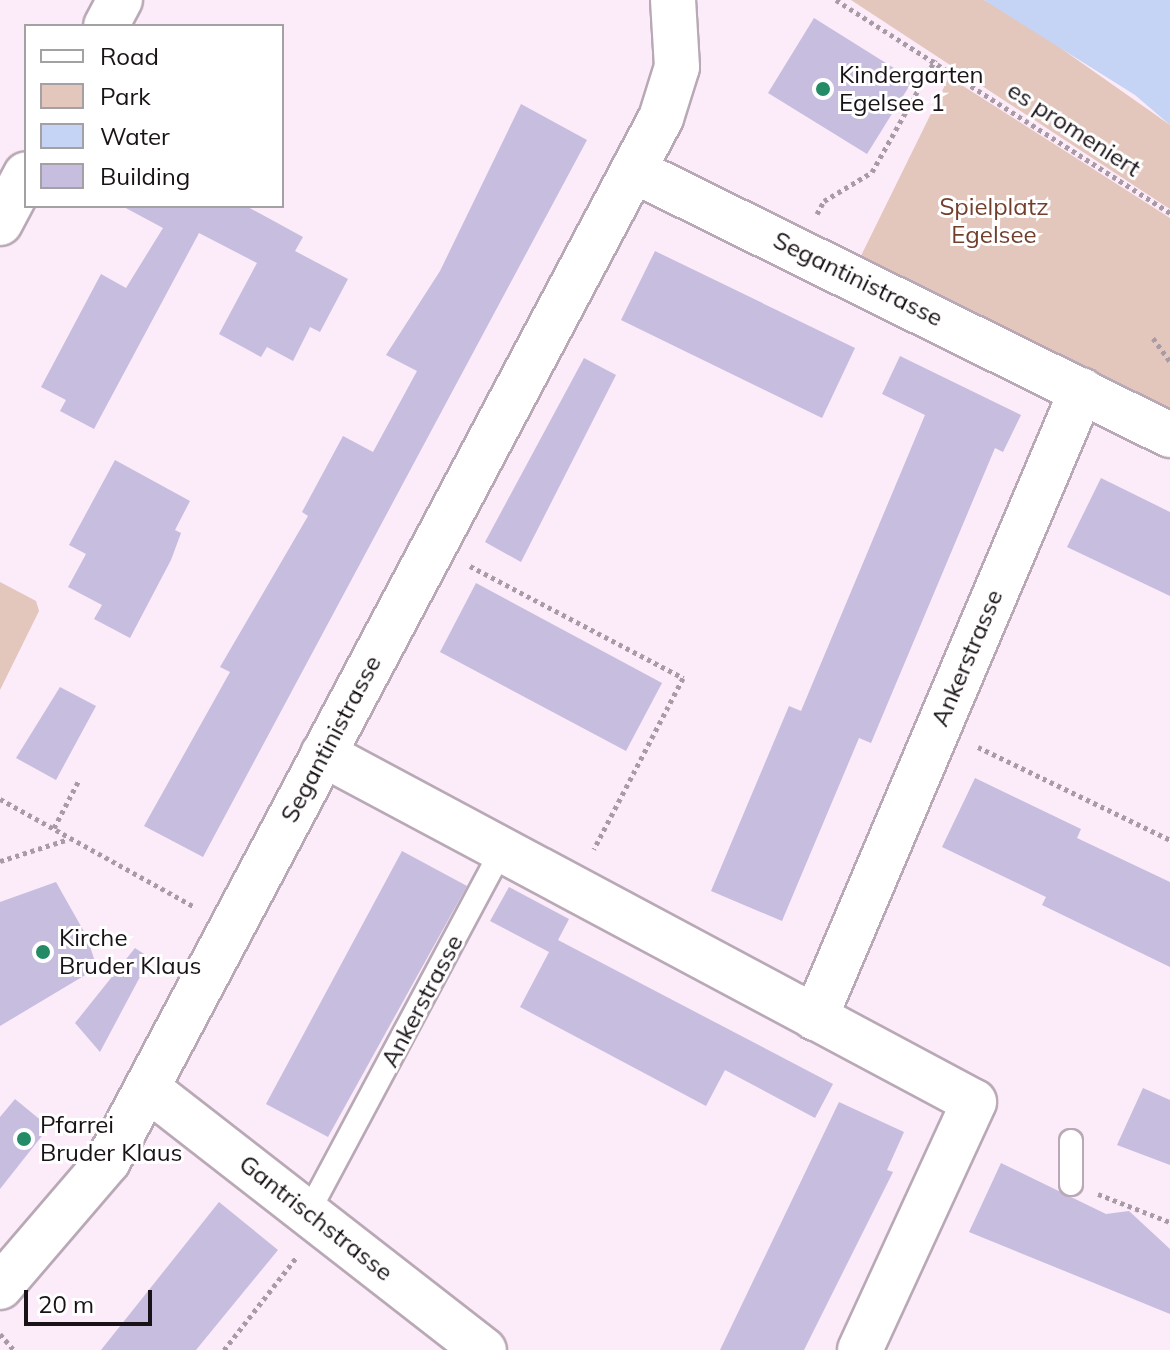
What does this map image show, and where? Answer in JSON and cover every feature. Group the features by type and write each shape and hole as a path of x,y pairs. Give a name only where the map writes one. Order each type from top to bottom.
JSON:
{"street":[{"path":"107,24 120,0"},
{"name":"Segantinistrasse","path":"0,1287 108,1161 633,170 670,95 677,54 673,0"},
{"name":"Segantinistrasse","path":"633,170 1082,390"},
{"path":"0,223 24,178"},
{"path":"1082,390 1170,435"},
{"name":"Ankerstrasse","path":"815,1018 1082,390"},
{"path":"323,754 974,1102 860,1350"},
{"name":"Gantrischstrasse","path":"147,1088 317,1217 484,1350"}],"lane":[{"name":"Ankerstrasse","path":"317,1217 502,850"},
{"path":"1071,1141 1071,1184"}],"path":[{"name":"es promeniert","path":"836,0 935,60 1170,213"},
{"path":"797,250 824,201 872,172 935,60"},
{"path":"1153,338 1170,361"},
{"path":"434,546 683,678 574,889"},
{"path":"937,728 1170,840"},
{"path":"54,828 79,780"},
{"path":"0,799 207,913"},
{"path":"0,861 70,839"},
{"path":"1071,1184 1170,1222"},
{"path":"224,1350 317,1217"},
{"path":"0,1334 14,1350"}],"green space":[{"path":"851,0 984,0 1015,16 1170,125 1170,209"},
{"name":"Spielplatz Egelsee","path":"949,77 1170,218 1170,416 857,264"},
{"path":"0,582 36,601 39,611 0,690"}],"water":[{"path":"984,0 1170,0 1170,125 1135,95"}],"building":[{"path":"814,18 913,80 867,154 768,93"},
{"path":"521,104 587,140 203,857 144,826 230,672 220,667 308,516 302,512 343,436 373,452 417,371 386,355 440,271"},
{"path":"126,208 250,208 303,237 295,251 348,279 320,332 310,327 293,361 267,347 261,357 219,334 257,263 199,233 94,429 60,411 66,400 41,387 101,274 126,288 163,228"},
{"path":"655,251 855,348 822,418 621,320"},
{"path":"900,356 1021,415 1003,452 995,448 871,743 859,738 782,921 711,891 789,706 801,711 925,415 882,394"},
{"path":"584,358 616,375 521,562 485,542"},
{"path":"115,460 190,501 175,530 181,533 171,560 130,638 94,619 102,605 68,587 86,554 69,545"},
{"path":"1101,478 1170,512 1170,596 1067,547"},
{"path":"476,583 662,683 626,751 440,652"},
{"path":"60,687 96,706 56,780 16,758"},
{"path":"975,778 1081,829 1077,838 1170,882 1170,967 1042,905 1046,897 942,847"},
{"path":"402,851 467,886 328,1137 266,1104"},
{"name":"Kirche Bruder Klaus","path":"56,882 87,937 97,968 0,1026 0,902"},
{"path":"509,887 569,919 558,940 833,1084 815,1118 725,1070 706,1106 520,1007 549,952 490,921"},
{"path":"135,948 150,958 100,1052 75,1023"},
{"path":"1143,1088 1170,1100 1170,1165 1117,1145"},
{"path":"15,1099 49,1127 0,1189 0,1117"},
{"path":"839,1102 904,1132 887,1170 893,1172 804,1350 720,1350"},
{"path":"1001,1163 1106,1214 1129,1211 1170,1249 1170,1314 969,1232"},
{"path":"219,1202 278,1250 196,1350 101,1350"}],"place":[{"name":"Kindergarten Egelsee 1","path":"823,89"},
{"name":"Kirche Bruder Klaus","path":"43,952"},
{"name":"Pfarrei Bruder Klaus","path":"24,1139"}]}
